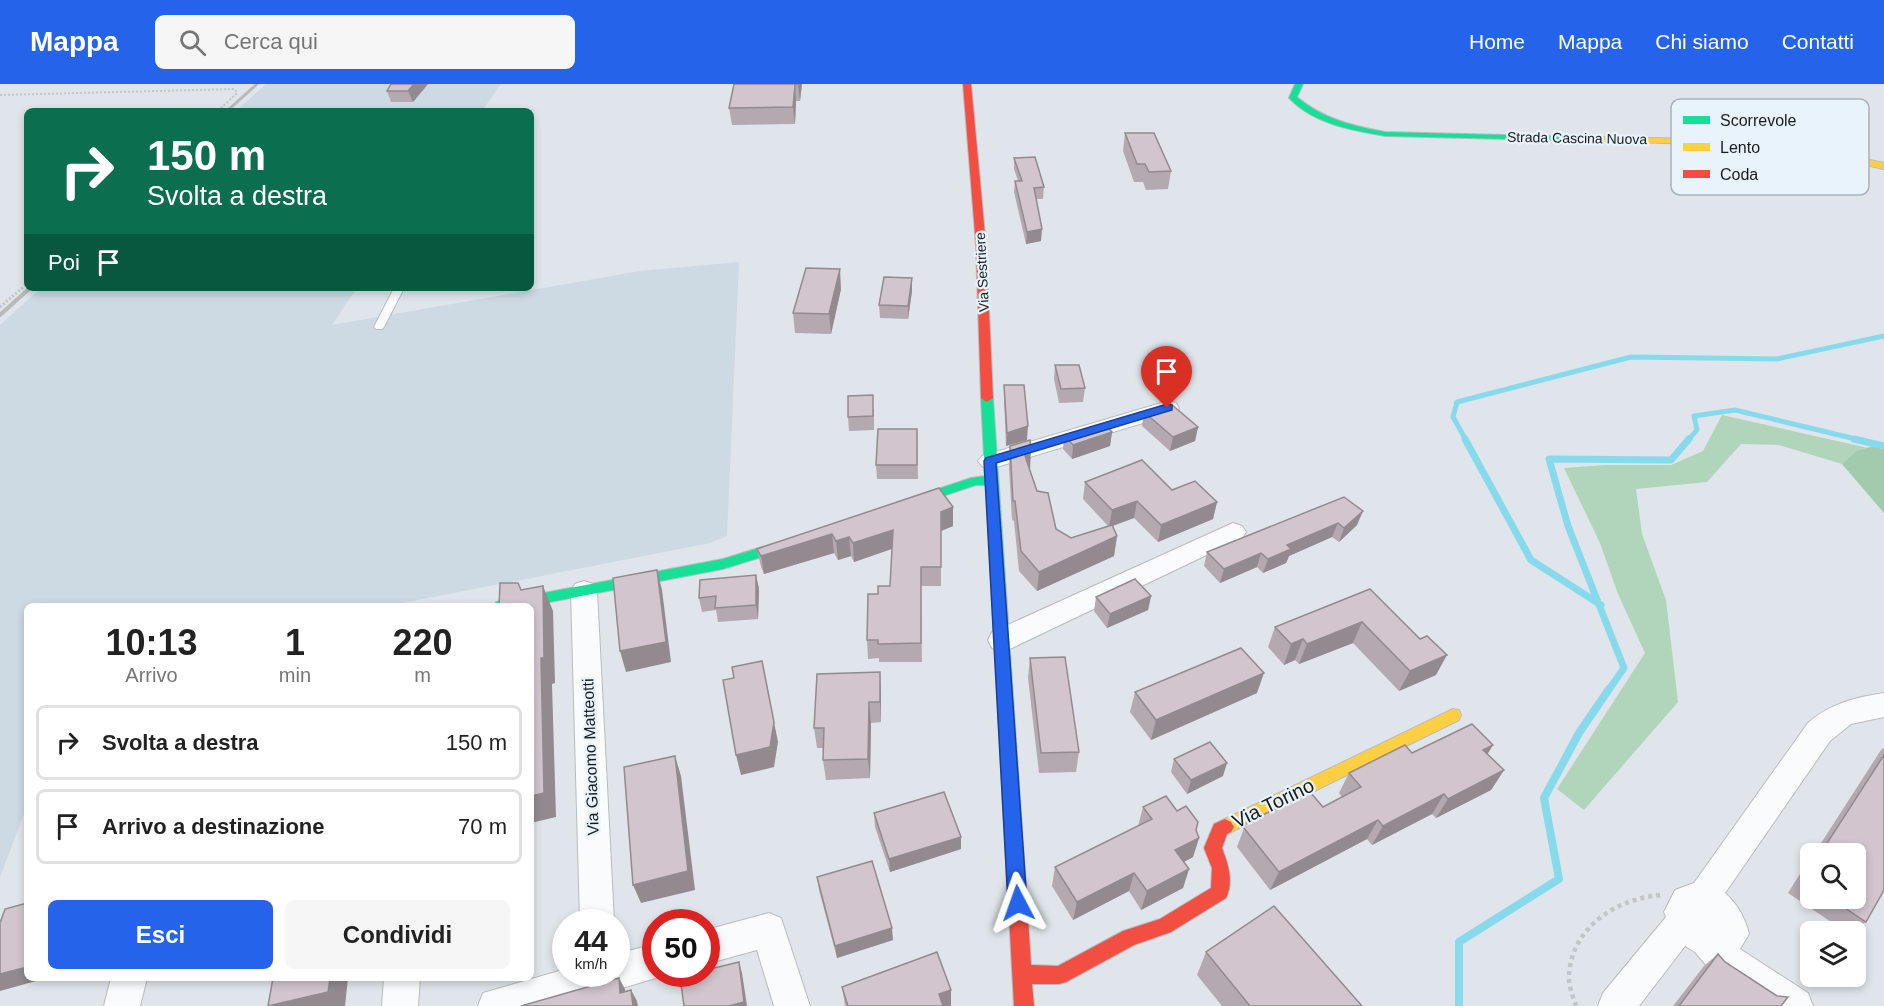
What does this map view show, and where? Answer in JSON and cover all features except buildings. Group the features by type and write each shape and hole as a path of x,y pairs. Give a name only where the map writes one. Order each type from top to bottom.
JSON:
{"street":[{"name":"Via Sestriere","path":"967,84 981,246 991,470"},
{"name":"Strada Cascina Nuova","path":"1299,84 1293,98 1302,109 1324,121 1385,134 1671,141"},
{"name":"Strada Cascina Nuova","path":"1869,162 1884,165"},
{"path":"885,512 975,481 991,470 1167,408"},
{"path":"991,470 1024,1006"},
{"path":"1002,640 1233,532"},
{"path":"518,603 723,564 817,534"},
{"name":"Via Giacomo Matteotti","path":"584,591 596,909"},
{"path":"1787,1000 1754,981 1725,960 1708,925 1708,889 1819,732 1834,718 1858,709 1884,705"},
{"name":"Via Torino","path":"1022,974 1059,975 1130,937 1164,926 1220,892 1221,868 1213,848 1220,830 1453,715"},
{"path":"1616,1006 1673,933 1708,925"},
{"path":"720,943 769,930 792,1006"},
{"path":"122,1006 128,981"},
{"path":"400,1006 402,981"},
{"path":"496,1006 562,987"}],"lane":[{"path":"379,327 397,291"}],"path":[{"path":"0,94 235,89 237,93 222,108"},
{"path":"0,307 24,287"}],"shaded area":[{"path":"266,84 501,84 484,108 239,108"},
{"path":"739,262 727,536 710,543 402,603 24,603 24,814 0,877 0,325 38,291 355,291 332,325 640,271"}],"green space":[{"path":"1722,415 1868,448 1856,451 1842,464 1779,445 1741,444 1707,482 1636,489 1642,534 1666,600 1678,702 1584,810 1557,789 1645,653 1618,594 1600,543 1564,468 1605,465 1671,465 1703,451"},
{"path":"1884,443 1884,513 1842,464 1856,451"}],"waterway":[{"path":"1466,440 1453,417 1457,402 1631,357 1777,359 1884,336"},
{"path":"1688,440 1697,430 1694,416 1735,410 1860,440"},
{"path":"1465,439 1531,560 1599,603"},
{"path":"1599,603 1568,526 1549,459 1671,460 1689,439"},
{"path":"1854,439 1884,446"},
{"path":"1599,603 1624,668 1608,691"},
{"path":"1459,1006 1459,942 1559,879 1544,798 1579,733 1609,689"}],"railway":[{"path":"230,108 257,84"},
{"path":"0,315 27,291"}],"traffic: fast":[{"path":"1299,84 1293,98 1303,106 1325,119 1372,132 1589,139"},
{"path":"987,398 1015,859"},
{"path":"901,506 975,481 991,480"},
{"path":"517,603 723,564 801,540"}],"traffic: slow":[{"path":"1589,139 1671,141"},
{"path":"1869,163 1884,166"},
{"path":"1225,827 1453,715"}],"traffic: jam":[{"path":"967,84 981,246 987,398"},
{"path":"1022,974 1059,975 1130,937 1165,926 1220,892 1221,868 1213,848 1220,829 1225,827"},
{"path":"1015,859 1024,1006"}],"route":[{"path":"1018,903 990,461 1167,408"}]}
